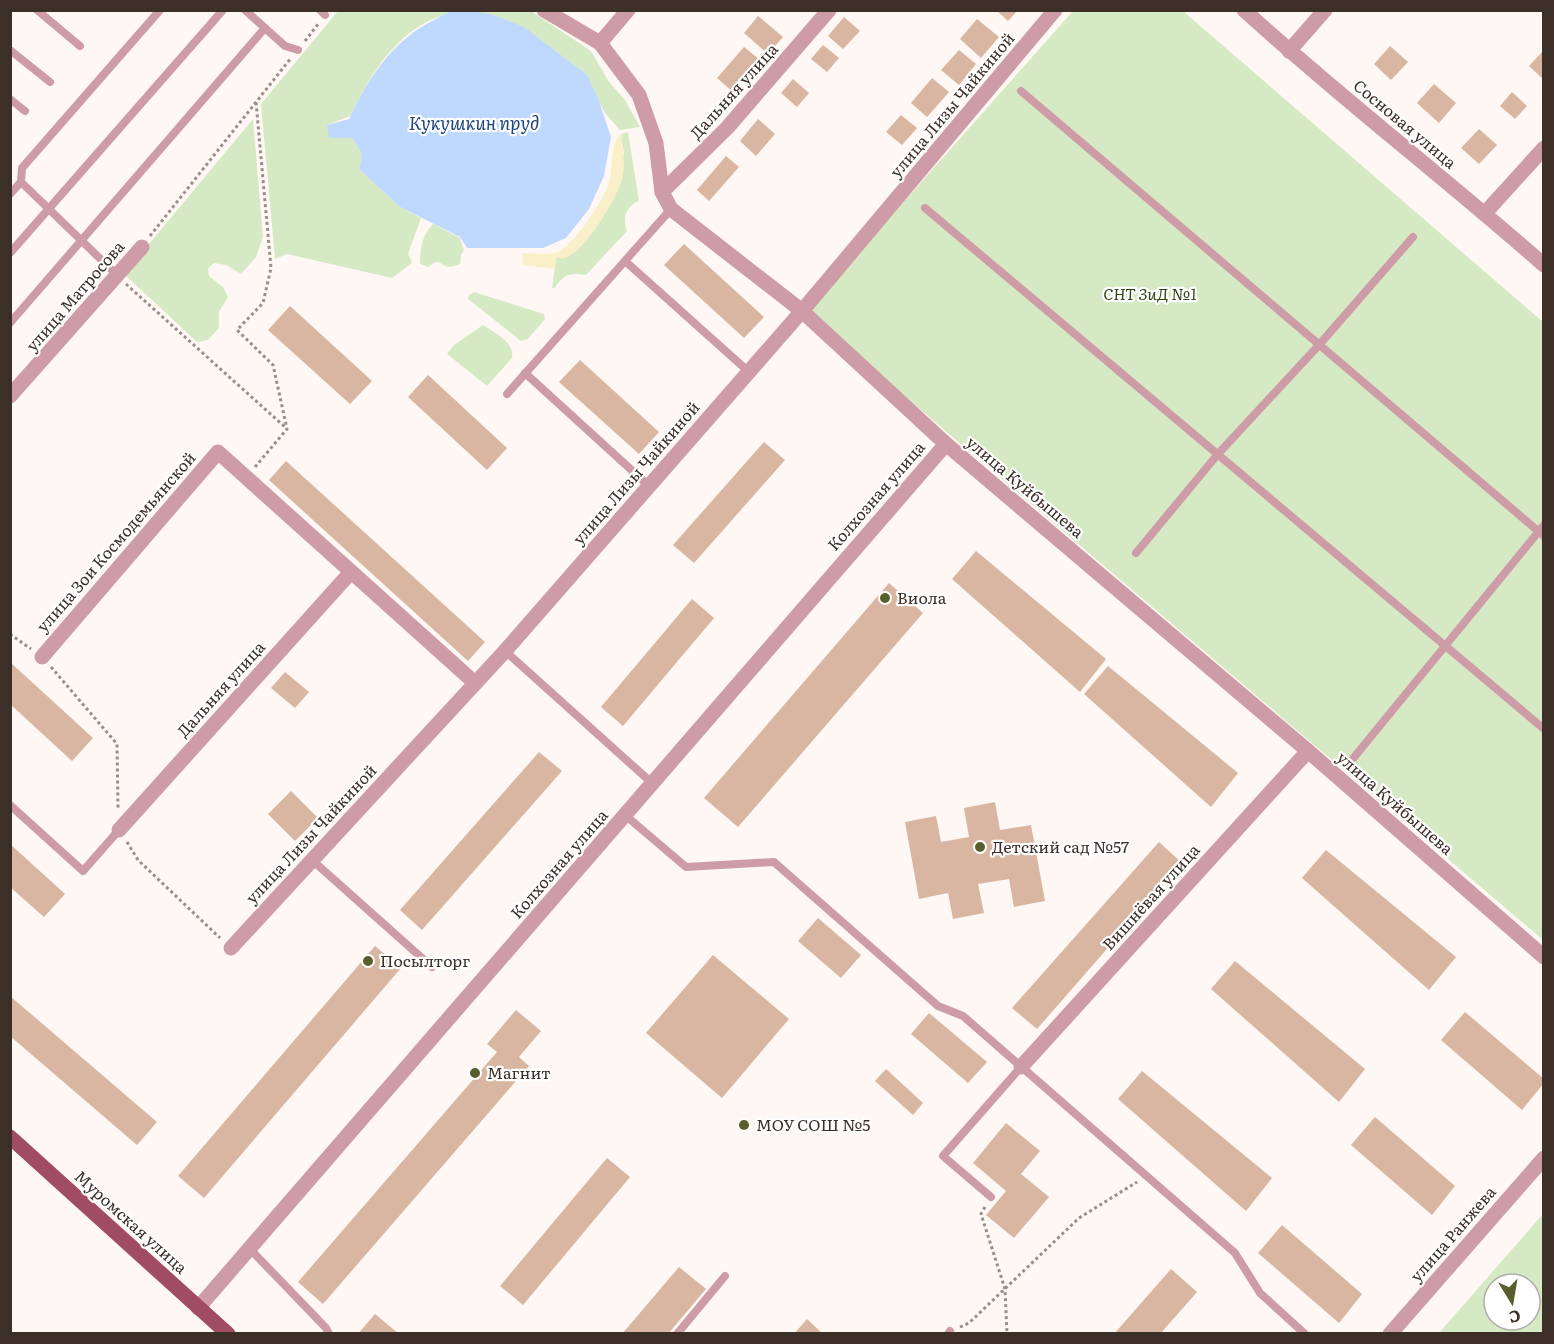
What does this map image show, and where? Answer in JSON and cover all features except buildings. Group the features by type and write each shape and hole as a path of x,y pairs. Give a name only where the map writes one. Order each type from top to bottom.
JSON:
{"main road":[{"name":"Муромская улица","path":"10,1137 228,1334"}],"street":[{"name":"улица Куйбышева","path":"544,10 600,43 639,95 656,143 662,192 671,209 802,311 946,444 1308,751 1544,957"},
{"path":"600,43 628,10"},
{"name":"Дальняя улица","path":"662,192 727,128 829,10"},
{"name":"улица Лизы Чайкиной","path":"231,948 505,651 802,311 1055,10"},
{"name":"Сосновая улица","path":"1244,10 1289,51 1485,213 1544,265"},
{"path":"1289,51 1325,10"},
{"path":"1485,213 1544,148"},
{"name":"улица Матросова","path":"10,396 142,247"},
{"name":"Колхозная улица","path":"198,1308 946,444"},
{"name":"улица Зои Космодемьянской","path":"42,657 218,452 246,477"},
{"path":"246,477 475,683"},
{"name":"Дальняя улица","path":"119,830 351,572"},
{"name":"Вишнёвая улица","path":"1021,1067 1308,751"},
{"name":"улица Ранжева","path":"1390,1334 1544,1158"}],"lane":[{"path":"37,10 80,46"},
{"path":"10,194 21,182 22,168 160,10"},
{"path":"10,253 223,10"},
{"path":"245,10 285,46 298,50"},
{"path":"10,323 264,28"},
{"path":"10,50 50,82"},
{"path":"1021,91 1318,345 1542,531 1351,761"},
{"path":"10,99 25,111"},
{"path":"21,182 117,275"},
{"path":"925,208 1544,729"},
{"path":"507,394 671,209"},
{"path":"1136,553 1218,454 1413,237"},
{"path":"625,261 749,372"},
{"path":"525,373 649,486"},
{"path":"505,651 652,783"},
{"path":"10,805 83,871 119,830"},
{"path":"625,815 686,867 774,862 938,1006 963,1016 1235,1253 1260,1293 1305,1334"},
{"path":"312,860 432,967"},
{"path":"990,1197 943,1156 1021,1067"},
{"path":"250,1249 326,1328 329,1334"},
{"path":"677,1334 724,1276"}],"path":[{"path":"142,247 298,50 323,13"},
{"path":"256,102 271,268 263,303 237,330 273,365 287,429"},
{"path":"117,275 287,429"},
{"path":"246,477 287,429"},
{"path":"10,634 42,657 117,744 119,830 138,860 231,948"},
{"path":"949,1332 969,1323 1079,1218 1146,1176"},
{"path":"990,1197 981,1214 1005,1289 1006,1334"}],"green space":[{"path":"338,11 453,11 415,29 394,47 377,69 350,116 327,125 352,138 362,154 359,169 400,207 421,218 408,254 412,263 392,278 287,254 275,259 261,104"},
{"path":"460,11 531,11 591,51 609,82 625,100 640,127 620,130 605,113 598,100 491,14"},
{"name":"СНТ ЗиД №1","path":"1073,11 1183,11 1543,322 1543,940 806,312"},
{"path":"253,119 263,237 256,257 241,274 226,265 214,263 208,268 209,276 223,287 228,297 219,312 219,328 208,340 197,342 124,274"},
{"path":"628,132 639,201 626,213 627,231 586,275 568,276 552,288 556,258 580,247 624,153 621,134"},
{"path":"433,224 460,238 464,250 460,264 449,267 435,262 428,267 420,264 422,242"},
{"path":"474,292 544,314 545,319 528,339 521,341 468,299 469,295"},
{"path":"483,325 503,338 512,352 512,358 487,386 447,354 454,345"},
{"path":"1543,1214 1543,1333 1439,1333 1482,1284 1482,1332 1542,1332 1542,1272 1492,1272"}],"sand":[{"path":"621,134 623,176 615,197 591,235 573,253 564,258 556,258 555,269 523,265 522,253 556,253 574,239 582,229 608,187 613,149"}],"water":[{"name":"Кукушкин пруд","path":"460,10 491,14 524,27 587,75 598,98 611,137 604,176 589,209 566,238 543,248 467,248 460,237 400,207 359,169 362,154 352,138 329,138 327,125 349,119 373,75 394,49 419,28 447,13"}],"place":[{"name":"Виола","path":"885,598"},
{"name":"Детский сад №57","path":"980,847"},
{"name":"Посылторг","path":"368,961"},
{"name":"Магнит","path":"475,1073"},
{"name":"МОУ СОШ №5","path":"744,1125"}]}
